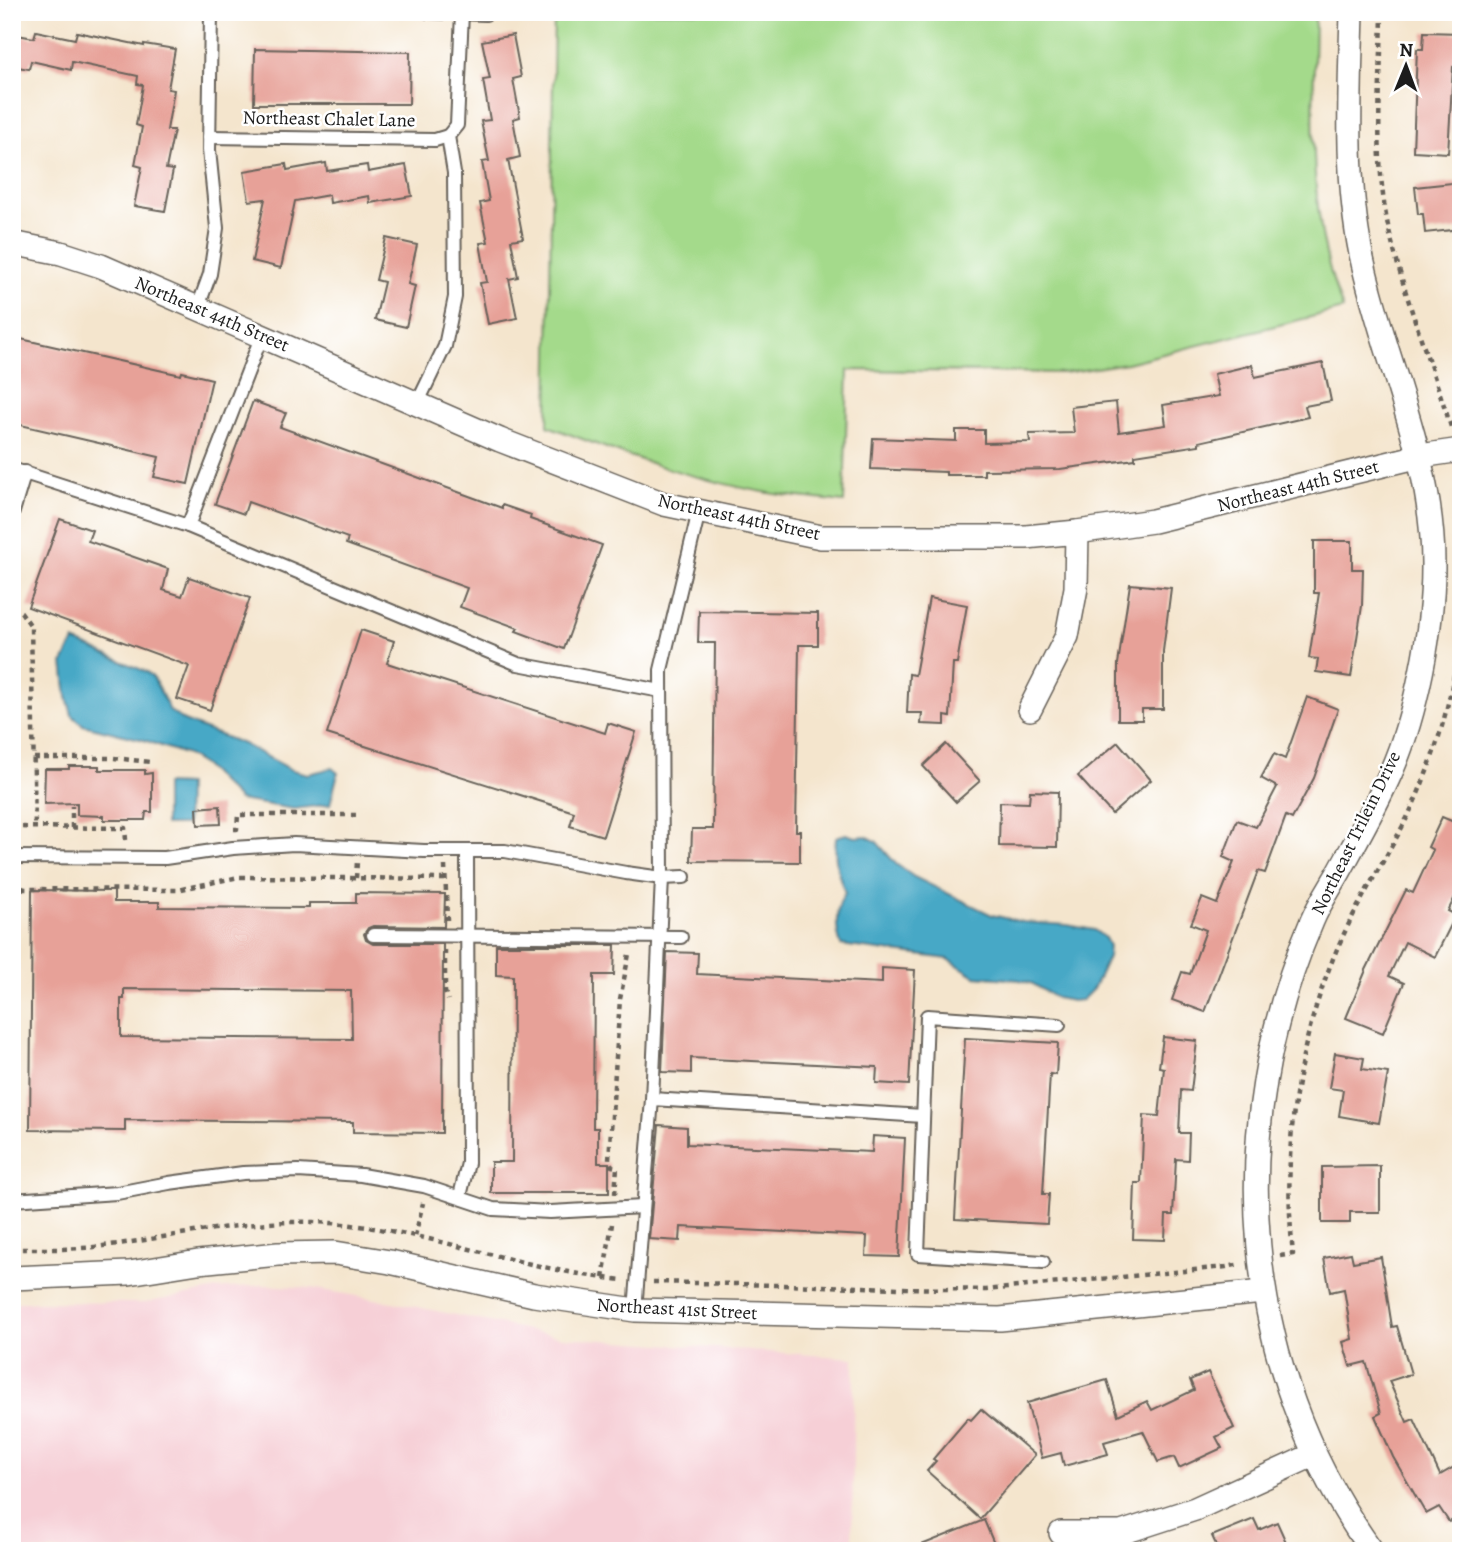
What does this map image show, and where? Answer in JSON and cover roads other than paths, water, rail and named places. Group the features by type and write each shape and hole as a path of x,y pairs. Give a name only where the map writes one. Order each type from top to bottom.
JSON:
{"street":[{"name":"Northeast Trilein Drive","path":"1352,12 1351,189 1361,253 1420,456 1431,514 1433,570 1416,694 1392,769 1313,918 1276,1021 1267,1060 1258,1133 1256,1207 1263,1292 1285,1385 1313,1455 1372,1551"},
{"name":"Northeast 44th Street","path":"13,244 61,253 100,266 500,440 664,504 821,537 1026,537 1077,532 1153,521 1420,456 1459,450"},
{"path":"1030,709 1067,636 1076,588 1077,532"},
{"name":"Northeast 41st Street","path":"12,1278 129,1273 198,1262 278,1254 335,1253 390,1262 534,1295 635,1310 1000,1319 1263,1292"},
{"path":"1061,1533 1121,1533 1195,1509 1313,1455"}],"lane":[{"path":"198,307 210,274 217,228 209,137 211,12"},
{"path":"428,12 486,14"},
{"path":"417,404 445,346 455,297 454,173 448,136 457,125 462,13"},
{"name":"Northeast Chalet Lane","path":"209,137 435,139 448,136"},
{"path":"188,526 262,335"},
{"path":"12,514 19,471 188,526 518,664 661,691"},
{"path":"635,1310 652,1099 662,878 661,670 699,511"},
{"path":"12,857 165,859 233,848 294,844 424,851 505,851 662,878 684,877"},
{"path":"460,1196 468,1163 467,851"},
{"path":"373,935 681,937"},
{"path":"12,936 12,946"},
{"path":"1043,1262 918,1254 927,1016 1059,1025"},
{"path":"652,1099 923,1116"},
{"path":"12,1200 117,1193 243,1173 298,1171 361,1175 428,1187 493,1209 550,1212 643,1207"}],"water":[{"path":"74,641 147,672 153,677 170,711 184,721 243,744 292,770 308,774 332,768 338,773 330,804 294,809 239,800 203,765 187,755 144,740 83,725 72,715 63,663"},
{"path":"165,784 187,785 186,825 165,825"},
{"path":"846,834 866,836 876,841 896,864 914,877 992,915 1023,922 1094,930 1105,938 1109,946 1108,957 1093,989 1082,1000 1072,1001 1056,998 1033,984 1020,980 975,976 948,959 841,945 837,918 845,893 837,866 835,845 836,837"}]}
